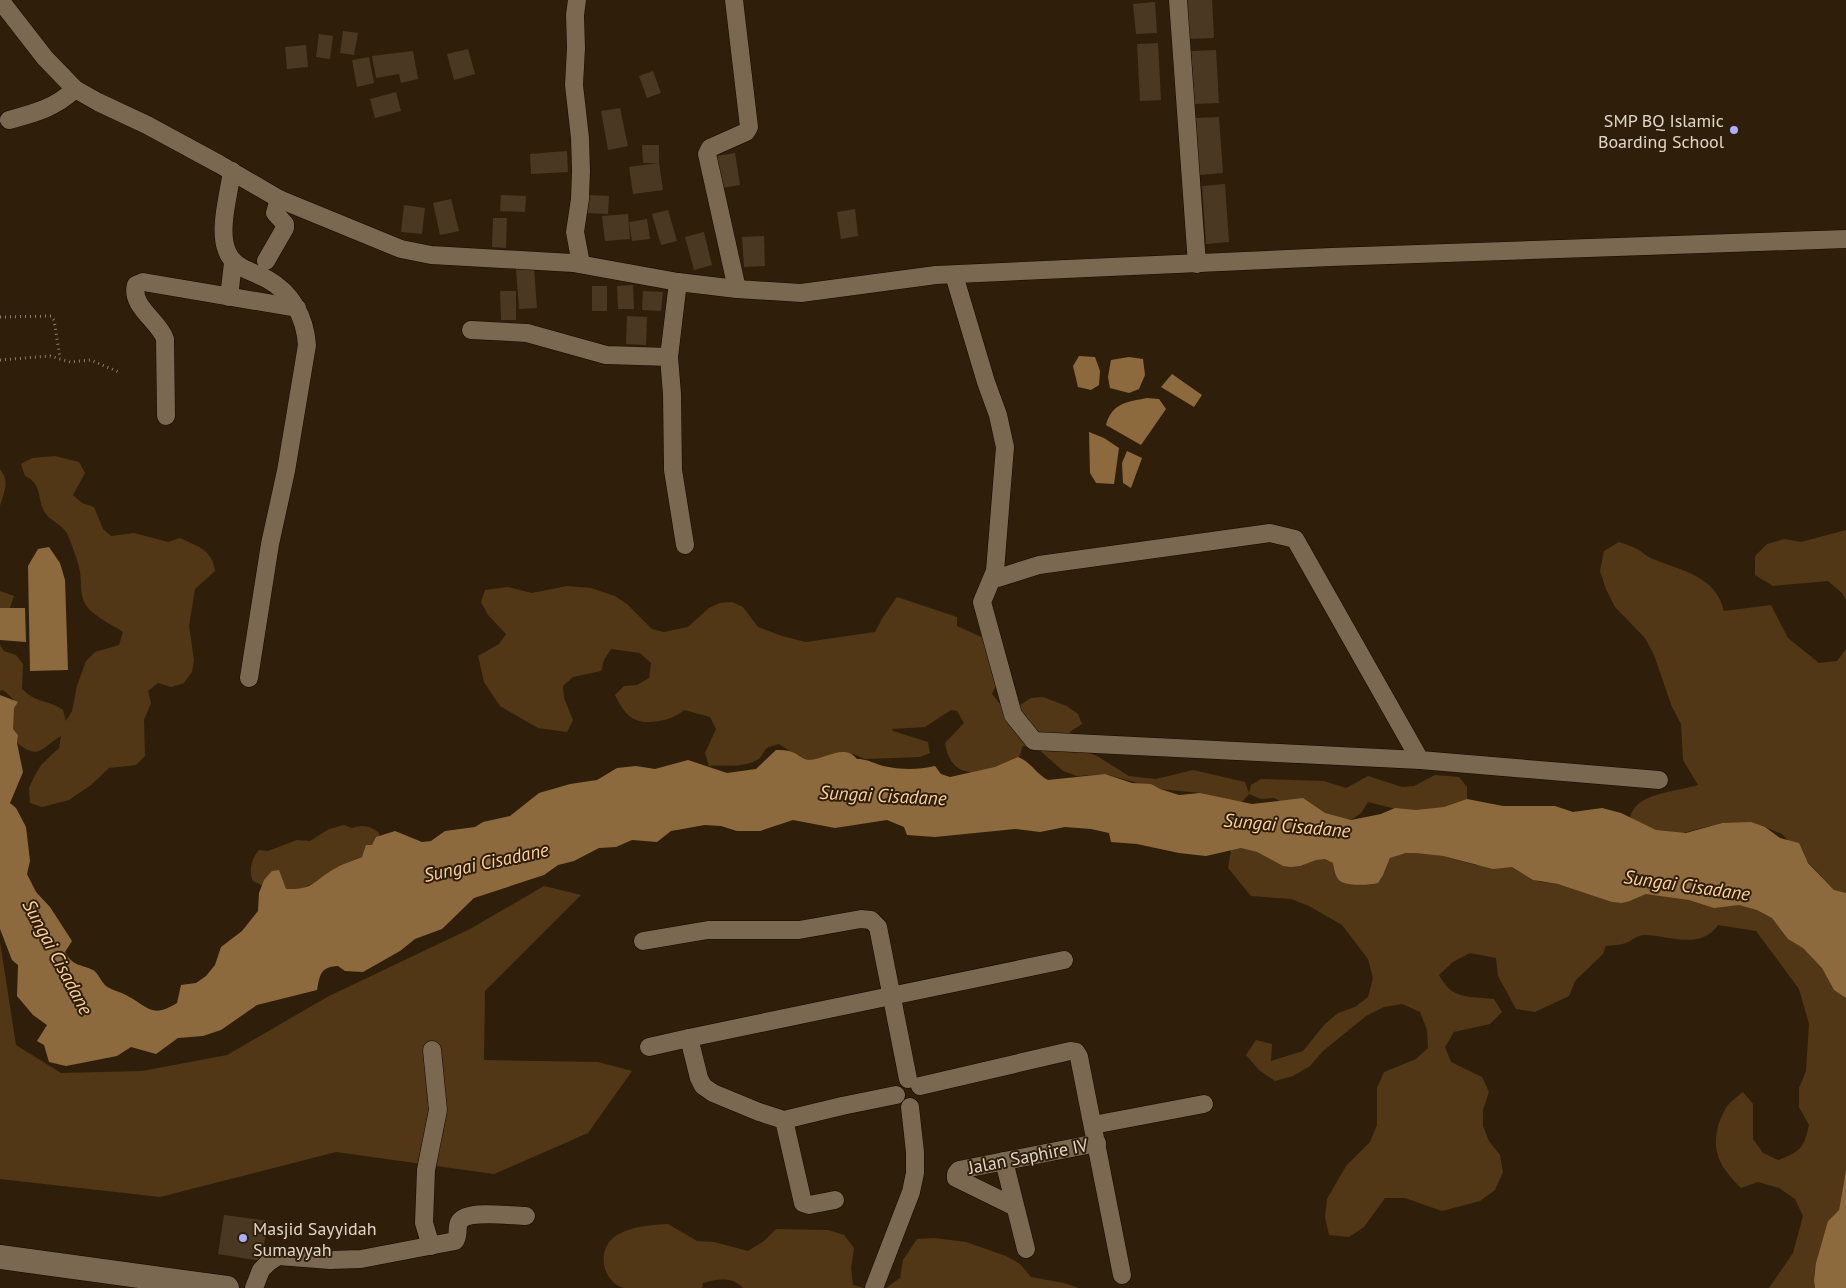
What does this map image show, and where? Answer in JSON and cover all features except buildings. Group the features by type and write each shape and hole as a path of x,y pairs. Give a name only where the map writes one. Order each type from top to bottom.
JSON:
{"main road":[{"path":"0,1257 227,1288"}],"street":[{"path":"0,0 45,58 75,89 98,102 147,125 232,171 278,199 401,249 463,258 581,264 678,282 737,289 801,293 936,275 1341,257 1846,239"},
{"path":"577,0 575,14 574,85 580,138 581,180 575,232 581,264"},
{"path":"734,0 749,126 746,132 710,148 707,154 737,289"},
{"path":"1178,0 1197,264"},
{"path":"9,120 42,112 65,99 75,89"},
{"path":"232,171 223,232 226,251 233,262 279,287 297,308 306,329 307,345 286,471 270,544 249,678"},
{"path":"266,261 286,228 284,222 275,213 278,199"},
{"path":"229,297 233,262"},
{"path":"954,275 986,382 998,415 1006,447 995,571 982,602 1013,715 1034,741 1420,760 1659,780"},
{"path":"166,416 165,339 162,331 149,318 135,296 136,285 143,282 297,308"},
{"path":"678,282 669,356 672,394 673,470 686,545"},
{"path":"472,330 527,333 606,355 669,356"},
{"path":"995,571 996,576 999,578 1039,565 1270,533 1295,539 1420,760"},
{"path":"643,941 708,930 799,930 861,918 872,920 878,927 892,995 914,1082 922,1093 921,1099 917,1104 910,1107"},
{"path":"649,1047 1064,960"},
{"path":"689,1038 698,1078 703,1086 722,1097 784,1120 896,1095"},
{"path":"431,1246 424,1223 426,1170 438,1110 432,1050"},
{"path":"910,1107 899,1101 896,1095 898,1086 1070,1051 1076,1052 1079,1057 1097,1143 1122,1275"},
{"path":"1093,1125 1204,1104"},
{"path":"874,1288 911,1192 915,1174 915,1152 910,1107"},
{"path":"784,1120 803,1203 809,1205 835,1200"},
{"name":"Jalan Saphire IV","path":"1015,1206 956,1178 956,1174 959,1170 1097,1143"},
{"path":"1004,1161 1026,1249"},
{"path":"254,1288 261,1270 278,1256 330,1260 361,1259 456,1240 458,1222 462,1218 471,1215 526,1216"}],"path":[{"path":"0,317 51,316 54,320 60,358"},
{"path":"0,360 50,356 70,362 91,360 121,373"}],"shaded area":[{"path":"55,456 79,462 85,473 73,495 82,503 94,507 103,529 111,536 134,533 168,542 180,538 207,553 211,558 215,571 195,589 189,626 194,660 192,672 184,683 171,687 158,683 148,691 151,703 144,720 145,756 136,765 109,768 91,785 69,800 42,807 30,803 29,788 41,765 59,748 61,736 36,752 17,743 18,735 13,729 13,699 3,690 0,691 0,645 4,651 16,655 23,664 22,689 32,697 63,710 66,721 72,711 77,686 86,661 95,652 119,645 123,632 96,615 85,604 82,595 79,567 68,535 63,528 46,514 37,487 25,476 21,464 32,458"},
{"path":"0,469 5,478 5,483 0,506"},
{"path":"1846,530 1846,600 1842,593 1828,581 1773,586 1755,575 1755,556 1767,544 1784,539 1801,542"},
{"path":"1619,542 1635,548 1651,558 1686,571 1706,582 1720,599 1724,611 1771,605 1788,638 1819,663 1837,661 1846,649 1846,903 1782,834 1765,827 1722,823 1667,837 1630,818 1633,809 1648,798 1698,785 1683,760 1681,724 1672,707 1654,655 1645,638 1615,607 1600,571 1604,551"},
{"path":"567,586 591,588 615,596 627,604 652,629 664,632 688,627 709,608 720,603 732,602 743,607 758,627 806,642 875,632 897,597 957,617 957,626 988,640 1003,670 992,694 1000,704 1011,711 1031,698 1043,697 1067,706 1078,714 1082,724 1071,731 1064,742 1097,756 1129,776 1156,779 1193,770 1245,782 1249,793 1251,785 1261,779 1324,781 1346,788 1368,776 1402,787 1414,786 1435,775 1459,777 1467,787 1467,799 1459,809 1408,812 1368,802 1361,813 1351,820 1298,810 1274,798 1261,799 1249,794 1240,804 1200,793 1160,789 1105,774 1077,776 1063,771 1037,748 1023,746 1017,760 1011,764 985,771 969,772 956,766 947,753 945,743 964,723 957,711 951,710 925,727 892,729 893,731 928,742 930,753 920,757 865,759 853,754 800,762 790,751 779,744 767,748 759,759 751,763 709,766 705,753 716,729 710,717 684,710 672,717 659,721 643,722 632,718 623,709 615,695 624,686 637,685 649,678 651,663 640,653 611,649 604,660 601,671 573,677 563,686 564,698 573,720 567,732 538,728 500,706 484,682 478,656 499,644 506,634 488,615 481,602 485,590 508,587 532,593"},
{"path":"0,591 14,596 10,608 0,616"},
{"path":"344,825 352,828 366,826 373,829 379,833 380,841 353,865 323,881 307,886 302,893 263,886 253,881 251,873 252,864 259,850 268,851 297,840 310,841 329,829"},
{"path":"1241,848 1257,852 1283,866 1326,854 1383,875 1390,858 1406,853 1443,856 1475,865 1512,867 1533,880 1630,901 1646,894 1745,897 1822,948 1846,998 1846,1170 1839,1210 1828,1221 1814,1281 1815,1288 1769,1288 1793,1253 1803,1216 1795,1199 1779,1188 1758,1182 1741,1188 1728,1174 1717,1153 1716,1145 1718,1126 1724,1112 1730,1103 1743,1092 1753,1104 1753,1139 1763,1153 1778,1160 1800,1148 1809,1125 1799,1107 1799,1088 1806,1071 1809,1024 1799,989 1756,931 1718,925 1711,933 1693,940 1644,935 1626,943 1606,946 1603,954 1575,981 1569,996 1535,1012 1516,1009 1498,976 1496,958 1470,953 1453,962 1439,975 1449,989 1469,997 1494,999 1502,1012 1490,1024 1454,1032 1445,1047 1451,1062 1482,1077 1489,1092 1483,1110 1483,1126 1489,1141 1500,1155 1503,1172 1495,1190 1480,1201 1442,1211 1405,1198 1385,1198 1364,1227 1349,1237 1329,1235 1325,1217 1327,1199 1346,1166 1370,1142 1377,1125 1377,1088 1384,1072 1416,1059 1428,1048 1427,1030 1420,1012 1402,1004 1384,1007 1366,1016 1323,1051 1310,1066 1293,1076 1275,1081 1259,1070 1246,1055 1256,1040 1272,1044 1271,1061 1303,1051 1325,1024 1338,1013 1355,1007 1368,997 1373,978 1368,959 1342,925 1309,906 1291,899 1251,896 1228,868 1231,850"},
{"path":"544,886 581,895 485,991 484,1060 598,1062 632,1071 588,1133 494,1174 336,1152 160,1197 0,1179 0,942 16,1045 61,1073 142,1071 227,1055 329,996 470,929"},
{"path":"668,1224 697,1241 714,1242 748,1251 764,1241 776,1229 828,1230 844,1235 854,1248 851,1268 853,1285 864,1288 743,1288 729,1280 714,1280 703,1283 702,1288 624,1288 614,1283 609,1277 604,1264 605,1250 608,1243 625,1231 649,1225"},
{"path":"934,1238 966,1242 1006,1256 1020,1264 1031,1277 1064,1283 1079,1288 886,1288 900,1278 903,1260 917,1239"}],"water":[{"path":"1079,356 1095,357 1100,371 1099,385 1091,390 1078,387 1073,366"},
{"path":"1129,357 1143,359 1145,375 1139,389 1129,393 1110,388 1108,377 1111,360"},
{"path":"1172,374 1202,395 1194,407 1161,387"},
{"path":"1147,398 1159,399 1166,409 1141,445 1106,425 1116,408 1127,402"},
{"path":"1089,432 1104,438 1119,448 1114,484 1096,483 1090,473"},
{"path":"1127,451 1142,458 1131,488 1123,483 1122,463"},
{"path":"49,547 60,563 65,580 68,670 30,671 28,566 38,549"},
{"path":"0,608 25,608 26,642 0,640"},
{"name":"Sungai Cisadane","path":"0,695 18,702 14,708 13,729 18,735 17,743 23,772 10,803 16,808 26,827 30,861 27,874 36,892 50,907 72,941 65,952 74,963 95,971 107,987 126,995 150,1010 156,1011 177,1003 181,985 196,983 206,976 215,965 221,947 242,931 258,911 259,893 264,880 272,871 279,870 286,889 303,888 339,866 362,857 366,845 372,845 376,837 395,831 422,842 431,841 445,831 475,827 483,822 510,816 539,793 570,784 597,780 617,768 636,766 655,769 688,760 727,773 756,769 776,750 790,751 809,760 834,753 846,752 852,754 857,759 867,760 883,766 909,769 935,766 941,774 950,777 995,767 1018,757 1048,780 1105,774 1132,783 1151,784 1179,795 1200,793 1252,804 1303,798 1325,813 1351,820 1381,814 1395,808 1416,810 1444,807 1467,799 1503,806 1555,806 1573,812 1602,808 1621,813 1656,830 1686,833 1722,823 1751,822 1765,827 1780,838 1799,843 1808,863 1834,890 1846,893 1846,998 1834,990 1822,968 1803,948 1788,939 1772,918 1757,910 1739,905 1714,908 1689,900 1646,894 1622,903 1612,902 1558,884 1533,880 1512,867 1493,869 1443,856 1415,853 1406,853 1390,858 1378,883 1357,885 1341,882 1336,876 1333,863 1325,859 1291,867 1283,866 1257,852 1241,848 1206,856 1179,853 1137,844 1111,842 1109,833 1091,829 1065,827 1040,832 1015,829 935,837 907,835 904,827 887,820 835,828 793,820 760,831 737,831 721,826 705,825 671,831 657,842 632,840 616,847 599,848 574,861 558,865 544,875 474,898 442,929 415,939 400,951 363,972 345,971 338,966 328,968 320,976 317,990 257,1005 221,1030 203,1036 178,1038 156,1054 131,1047 117,1056 66,1066 49,1062 44,1045 37,1041 47,1025 33,1015 17,996 18,965 12,960 0,929"},
{"path":"1846,1170 1846,1288 1815,1288 1816,1263 1828,1221 1839,1210"}],"place":[{"name":"SMP BQ Islamic Boarding School","path":"1734,130"},
{"name":"Masjid Sayyidah Sumayyah","path":"243,1238"}]}
